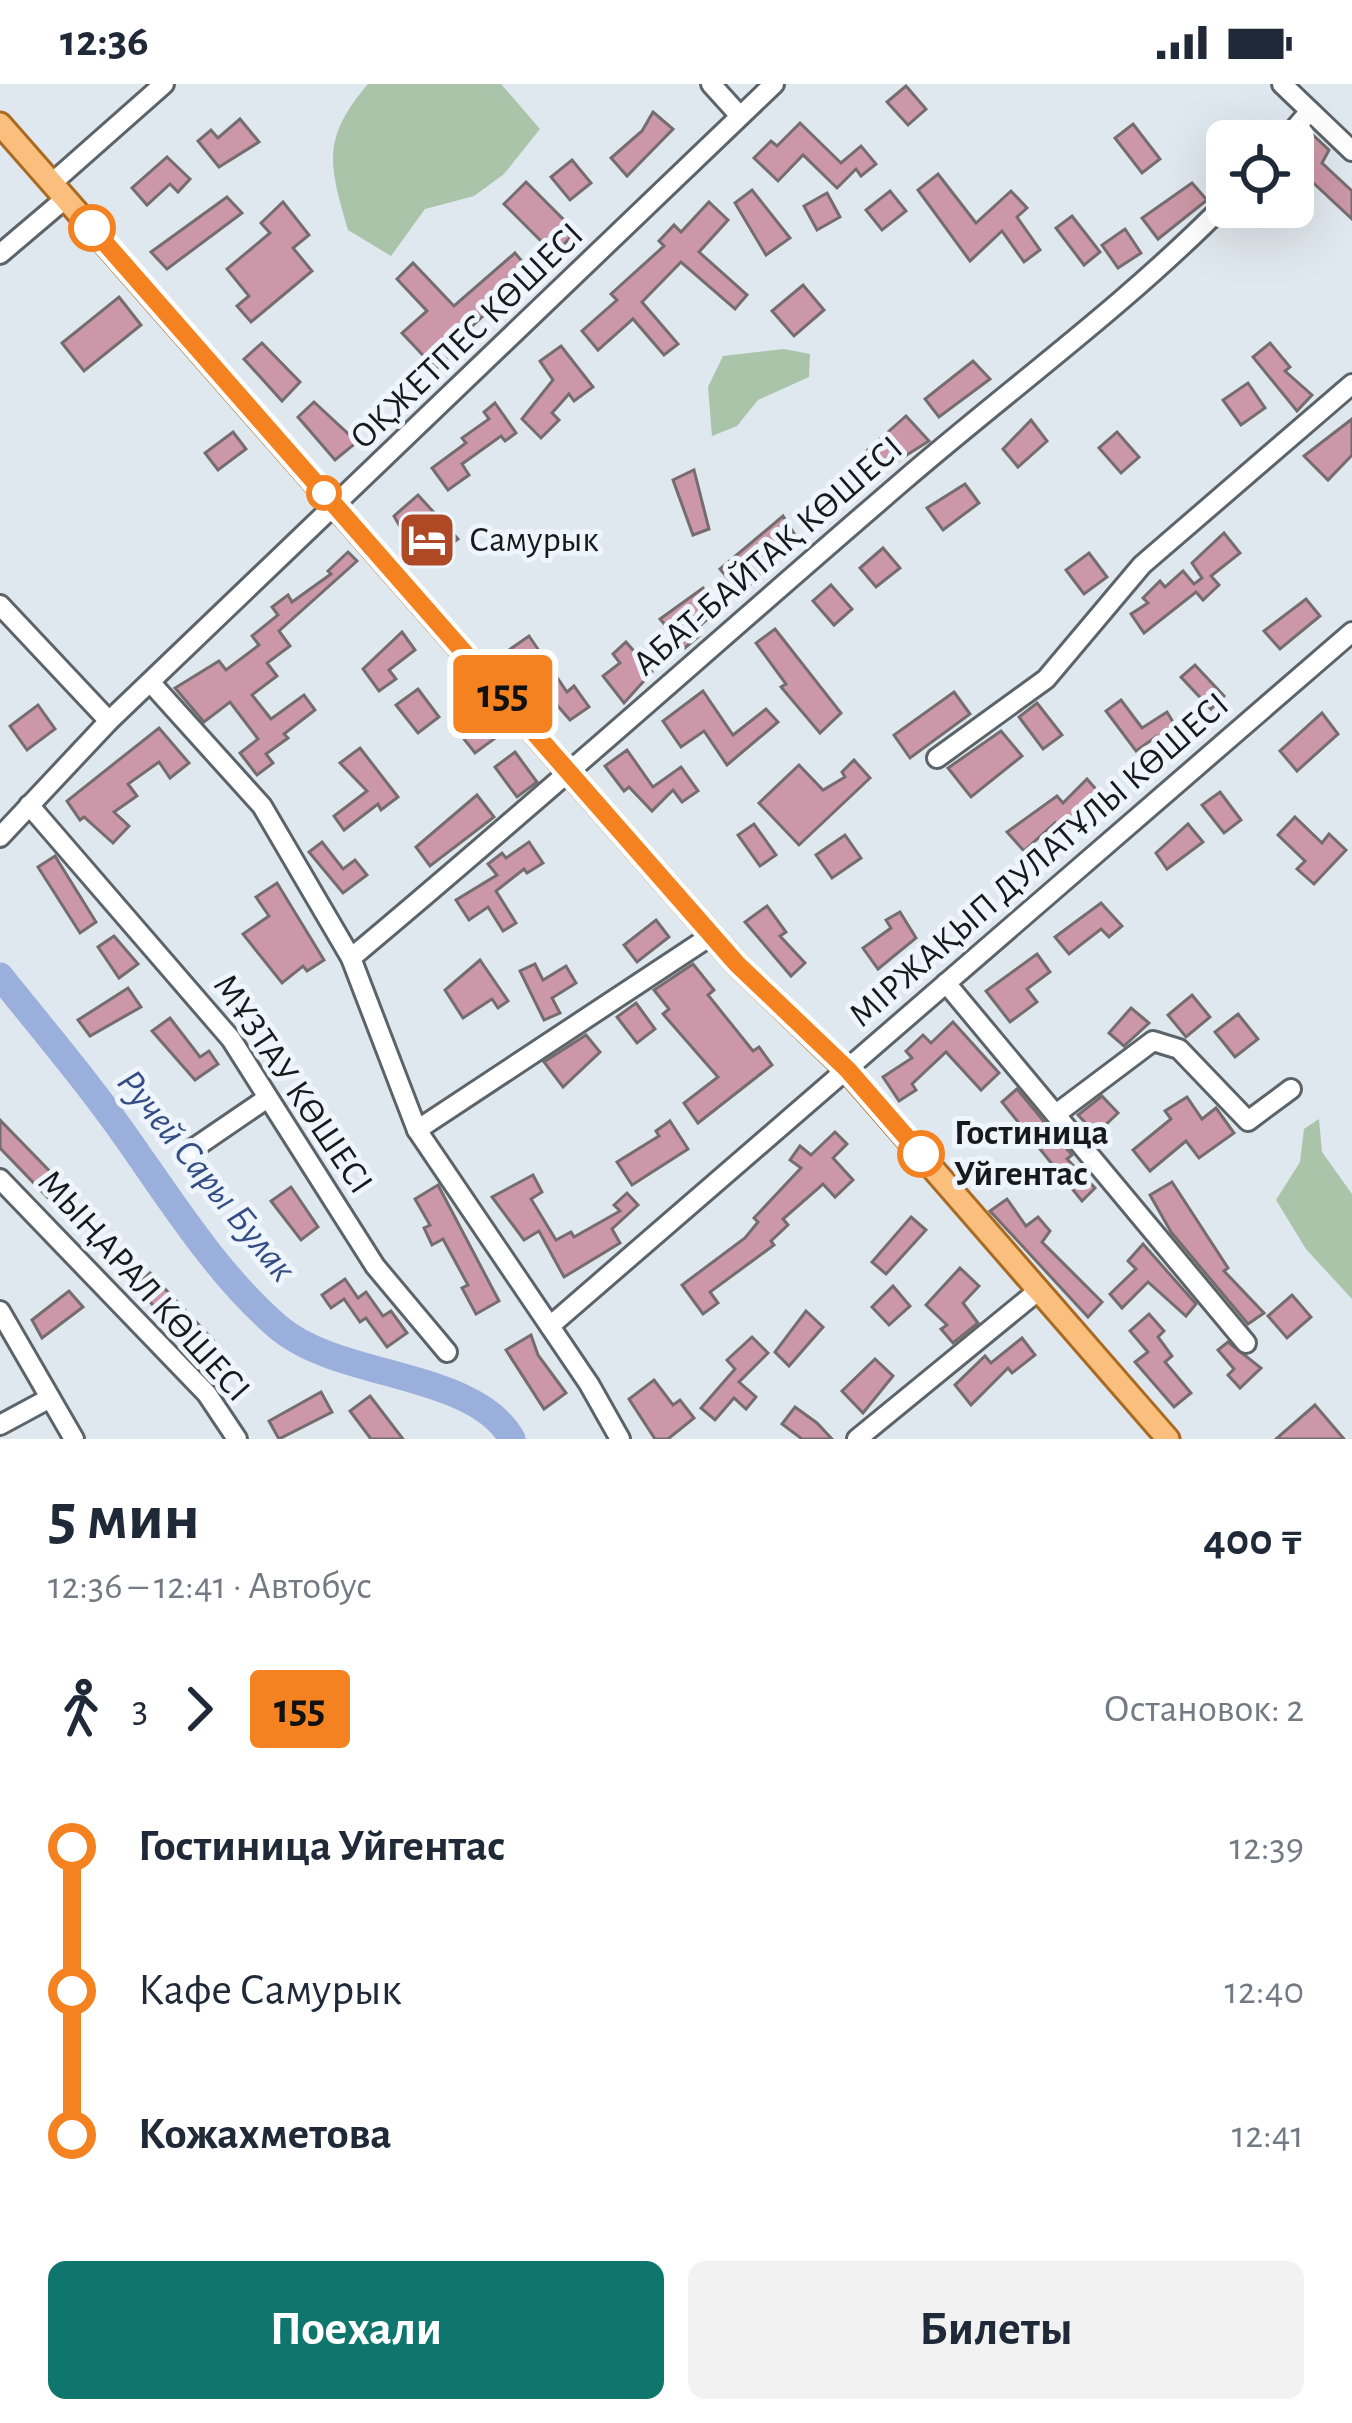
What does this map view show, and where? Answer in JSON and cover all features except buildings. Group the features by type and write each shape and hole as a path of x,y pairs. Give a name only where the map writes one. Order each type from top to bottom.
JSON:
{"main road":[{"path":"0,124 712,935 848,1070 1168,1439"}],"street":[{"path":"0,254 164,84"},
{"path":"711,84 740,116"},
{"name":"ОҚЖЕТПЕС КӨШЕСІ","path":"0,837 109,722 774,84"},
{"path":"1282,84 1352,151"},
{"path":"1303,120 1310,112"},
{"name":"АБАТ-БАЙТАҚ КӨШЕСІ","path":"351,958 573,772 942,447 1167,264 1206,224"},
{"path":"937,758 1046,680 1142,565 1352,384"},
{"path":"0,605 109,722"},
{"name":"МІРЖАҚЫП ДУЛАТҰЛЫ КӨШЕСІ","path":"550,1326 1352,632"},
{"path":"151,683 262,806 351,958 417,1130 620,1439"},
{"name":"МҰЗТАУ КӨШЕСІ","path":"29,805 231,1039 375,1266 447,1352"},
{"path":"417,1130 712,935"},
{"path":"946,983 1246,1343"},
{"path":"1055,1114 1153,1041 1180,1049 1248,1121 1291,1089"},
{"path":"184,1155 266,1099"},
{"name":"МЫҢАРАЛ КӨШЕСІ","path":"0,1179 207,1394 237,1439"},
{"path":"857,1439 1039,1290"},
{"path":"0,1311 74,1439"},
{"path":"0,1425 50,1398"}],"green space":[{"path":"368,84 501,84 540,129 504,174 474,196 425,209 391,256 348,230 336,188 336,137"},
{"path":"784,349 810,354 809,377 758,400 737,426 712,436 708,387 723,356"},
{"path":"1319,1119 1322,1152 1352,1194 1352,1299 1306,1249 1276,1200 1300,1162 1304,1129"}],"waterway":[{"name":"Ручей Сары Булак","path":"0,976 105,1108 213,1258 278,1327 335,1357 468,1400 494,1417 512,1439"}],"bus line":[{"name":"155","path":"92,228 737,964 848,1070 921,1154"}],"place":[{"name":"Самурык","path":"427,540"},
{"name":"Гостиница Уйгентас","path":"921,1154"}]}
